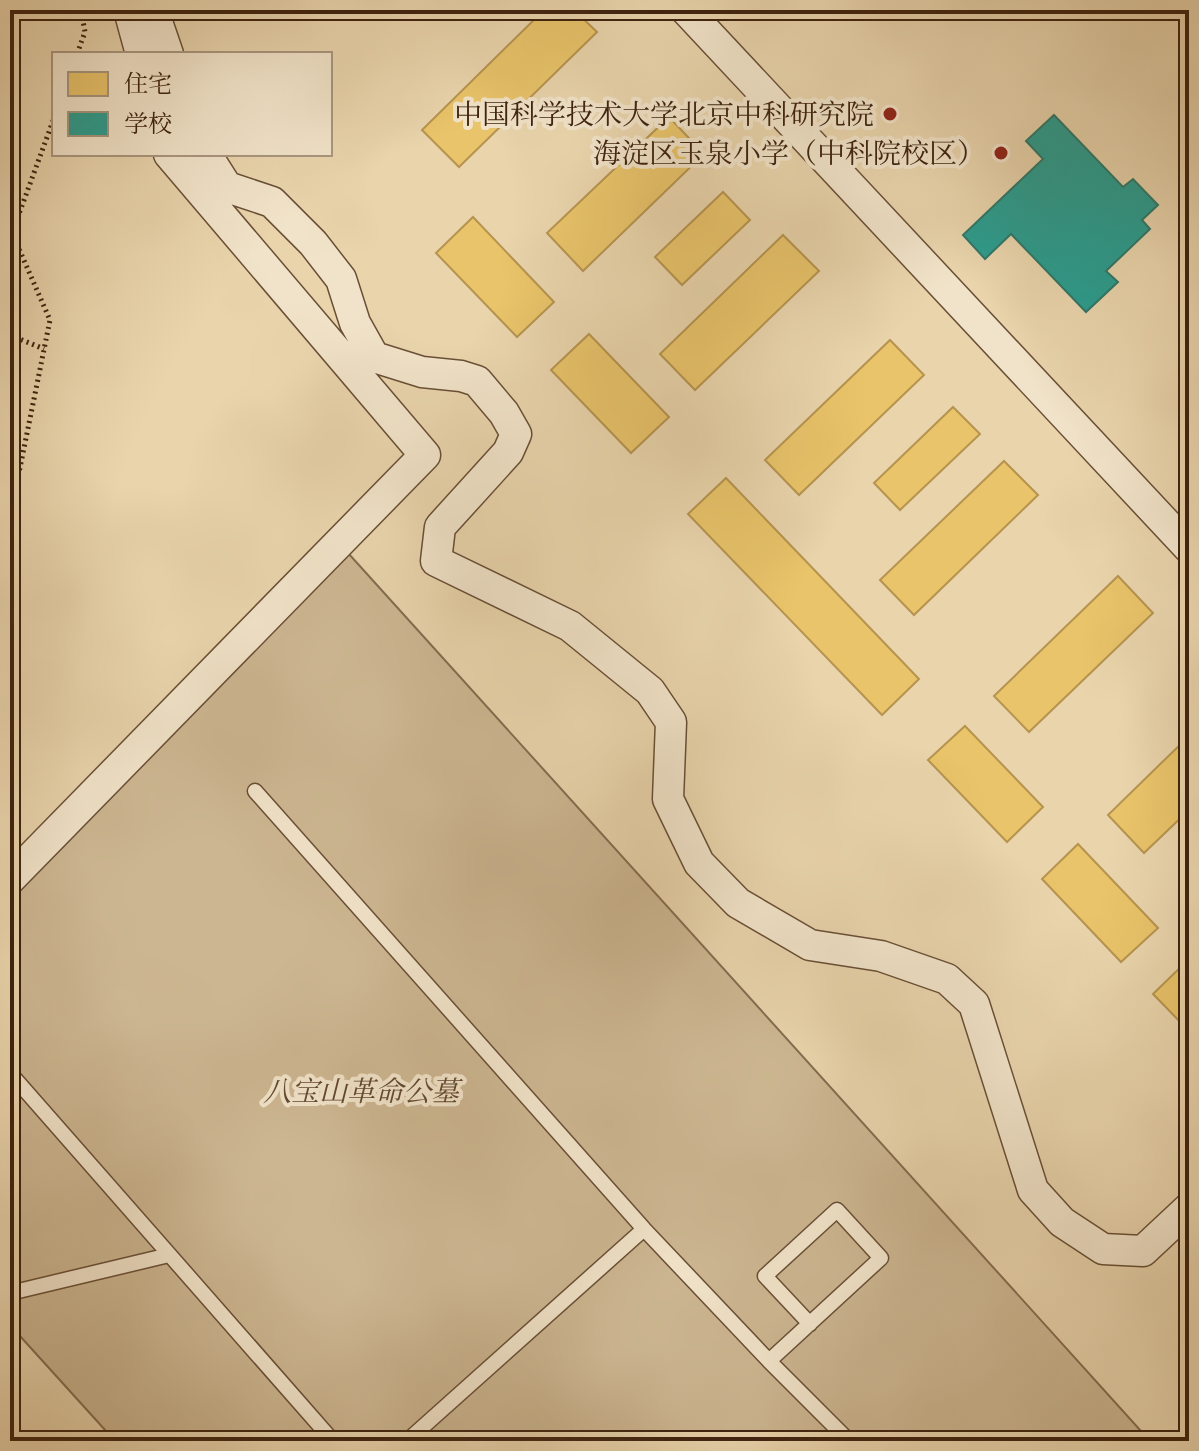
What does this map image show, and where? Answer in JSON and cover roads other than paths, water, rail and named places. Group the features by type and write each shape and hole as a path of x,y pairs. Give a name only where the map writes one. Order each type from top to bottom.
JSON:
{"street":[{"path":"129,10 140,52"},
{"path":"153,10 167,52"},
{"path":"686,10 1189,548"},
{"path":"10,879 425,455 171,156"},
{"path":"207,156 227,187 272,202 313,243 341,279 355,323 374,357 422,372 477,381 504,413 516,434 508,452 440,527 436,561 570,626 650,691 671,722 668,799 699,863 738,903 810,945 881,956 947,979 974,1004 1033,1190 1062,1222 1103,1249 1143,1251 1189,1208"}],"lane":[{"path":"255,791 644,1229 849,1441"},
{"path":"10,1073 333,1441"},
{"path":"769,1361 810,1324 881,1258 837,1210 765,1276 810,1324"},
{"path":"407,1441 644,1229"},
{"path":"10,1293 169,1255"}],"place":[{"name":"中国科学技术大学北京中科研究院","path":"890,114"},
{"name":"海淀区玉泉小学（中科院校区）","path":"1001,153"}],"park label":[{"name":"八宝山革命公墓","path":"361,1091"}]}
